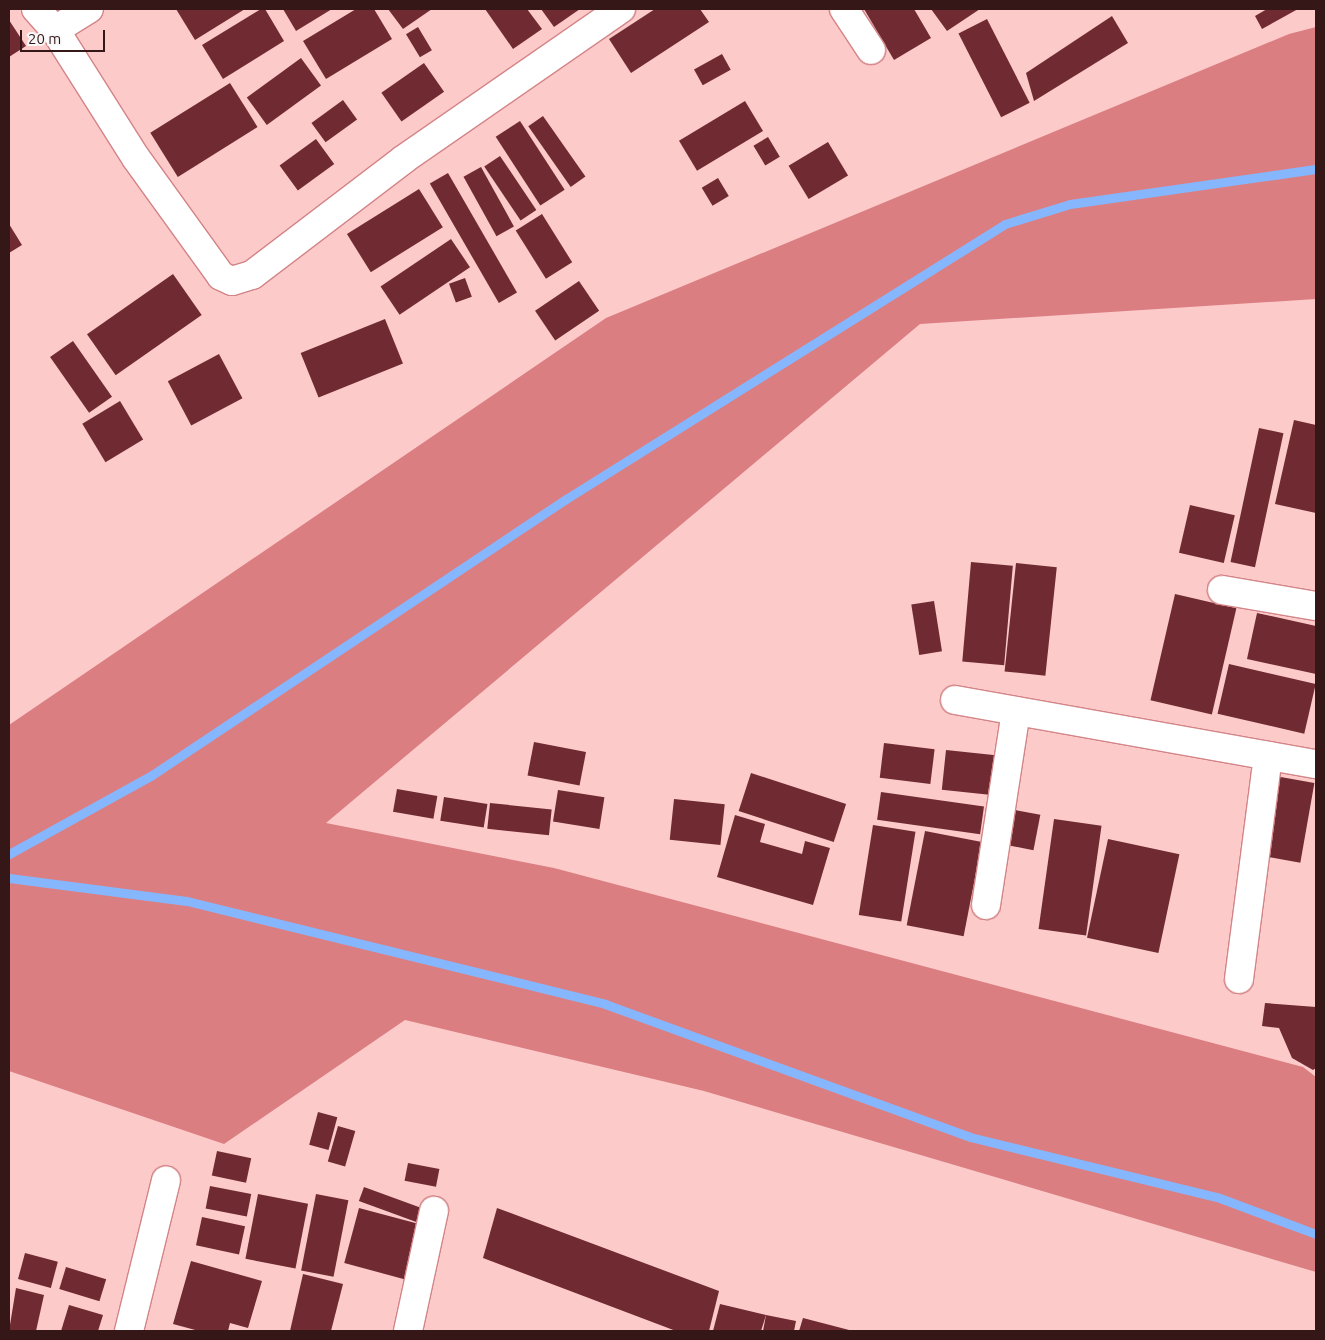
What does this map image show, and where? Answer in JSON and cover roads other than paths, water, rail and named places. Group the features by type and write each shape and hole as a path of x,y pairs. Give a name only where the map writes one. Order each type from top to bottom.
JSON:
{"street":[{"path":"36,9 55,30 136,158 221,276 232,281 252,275 404,159 621,9"},
{"path":"55,30 89,9"},
{"path":"844,9 872,50"},
{"path":"1222,590 1316,606"},
{"path":"955,700 1316,764"},
{"path":"986,905 1016,711"},
{"path":"1239,979 1268,756"},
{"path":"129,1331 166,1180"},
{"path":"408,1331 434,1211"}],"waterway":[{"path":"9,854 152,775 566,499 1005,224 1070,204 1316,169"},
{"path":"9,878 187,901 605,1004 970,1137 1217,1197 1316,1234"}]}
